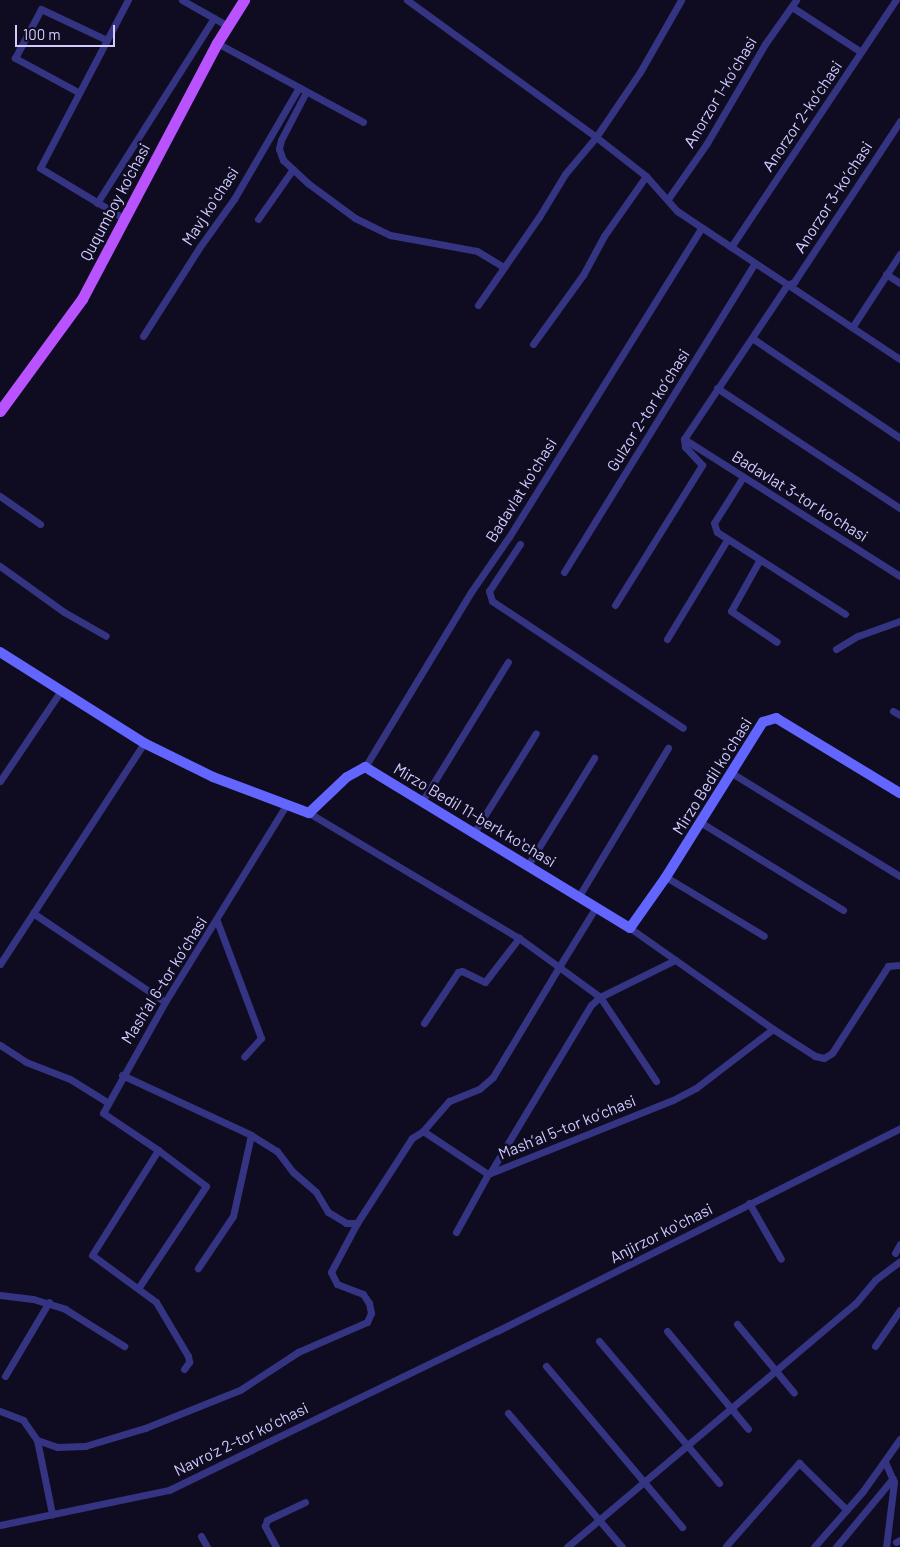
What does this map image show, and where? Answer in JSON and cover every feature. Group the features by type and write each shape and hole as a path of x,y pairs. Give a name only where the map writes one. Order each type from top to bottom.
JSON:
{"main road":[{"name":"Ququmboy ko'chasi","path":"0,411 82,299 217,43 244,0"}],"street":[{"path":"125,220 40,168 78,92 128,0"},
{"path":"182,0 228,26"},
{"path":"407,0 596,137 646,176 678,211 701,228 853,326 900,359"},
{"path":"478,305 565,174 596,137 640,72 681,0"},
{"name":"Аnorzor 2-koʼchasi","path":"731,247 896,0"},
{"path":"794,3 861,52"},
{"name":"Аnorzor 1-koʼchasi","path":"668,200 707,143 765,44 794,3"},
{"path":"78,92 15,58 41,9 107,40"},
{"path":"98,203 214,18"},
{"path":"217,43 298,89 363,122"},
{"name":"Mavj koʻchasi","path":"143,336 199,248 234,199 298,89"},
{"path":"306,92 280,144 281,155 293,169 355,218 398,237 477,251 504,267"},
{"name":"Аnorzor 3-koʼchasi","path":"684,439 787,285 794,282 900,121"},
{"path":"258,219 293,169"},
{"path":"533,344 583,274 604,236 646,176"},
{"name":"Badavlat koʻchasi","path":"365,767 471,592 509,537 701,228"},
{"path":"853,326 900,254"},
{"name":"Gulzor 2-tor koʼchasi","path":"564,572 755,263"},
{"path":"886,274 900,283"},
{"path":"752,338 900,438"},
{"path":"717,388 900,508"},
{"path":"615,605 702,465 685,447 684,439"},
{"name":"Badavlat 3-tor koʼchasi","path":"684,439 900,576"},
{"path":"743,477 714,523 716,532 845,614"},
{"path":"0,496 40,524"},
{"path":"667,639 728,540"},
{"path":"520,544 489,591 492,601 683,728"},
{"path":"759,561 731,611 777,642"},
{"path":"0,566 64,612 106,636"},
{"path":"836,649 858,636 900,621"},
{"path":"0,652 60,692 144,743 213,777 310,813 519,938 600,996 656,1080"},
{"path":"423,800 508,662"},
{"path":"0,781 60,692"},
{"path":"893,711 900,715"},
{"name":"Mirzo Bedil koʻchasi","path":"630,928 666,877 763,722 776,718 900,793"},
{"path":"475,831 536,733"},
{"path":"0,964 144,743"},
{"path":"579,896 668,748"},
{"path":"528,865 594,758"},
{"path":"310,813 347,777 365,767"},
{"name":"Mirzo Bedil 11-berk koʻchasi","path":"365,767 475,831 630,928"},
{"path":"730,772 900,876"},
{"name":"Mashʼal 6-tor koʼchasi","path":"107,1102 165,1002 286,805"},
{"path":"700,822 844,910"},
{"path":"666,877 764,936"},
{"path":"37,1440 57,1447 85,1446 145,1428 240,1390 298,1352 367,1322 371,1313 370,1303 363,1294 337,1284 331,1272 357,1224 412,1138 423,1131 449,1101 479,1089 492,1077 596,907"},
{"path":"33,913 165,1002"},
{"path":"216,921 261,1038 244,1057"},
{"path":"630,928 773,1030 815,1056 824,1058 836,1047 888,966 900,966"},
{"path":"424,1023 458,972 462,971 485,982 519,938"},
{"path":"456,1232 489,1174 516,1134 585,1013 600,996 675,960"},
{"name":"Mashʼal 5-tor koʼchasi","path":"423,1131 489,1174 673,1100 696,1088 773,1030"},
{"path":"0,1045 26,1062 70,1079 107,1102 103,1113 205,1182 206,1186 140,1287"},
{"path":"122,1075 251,1134 277,1151 293,1172 316,1192 328,1212 346,1223 357,1224"},
{"name":"Anjirzor koʻchasi","path":"0,1525 169,1490 433,1361 900,1128"},
{"path":"198,1268 233,1216 251,1134"},
{"path":"158,1150 92,1253 140,1287 156,1302 172,1326 188,1356 189,1362 184,1369"},
{"path":"749,1203 781,1259"},
{"path":"895,1253 900,1244"},
{"path":"567,1547 855,1304 875,1280 900,1261"},
{"path":"0,1295 49,1302 65,1308 124,1346"},
{"path":"5,1376 49,1302"},
{"path":"875,1346 900,1310"},
{"path":"737,1324 794,1393"},
{"path":"667,1331 748,1429"},
{"path":"599,1341 719,1483"},
{"path":"546,1366 682,1527"},
{"path":"0,1411 23,1420 37,1440 52,1514"},
{"path":"508,1413 622,1547"},
{"path":"814,1547 847,1510 885,1462 900,1439"},
{"path":"885,1462 893,1478 886,1547"},
{"path":"726,1546 799,1463 847,1510"},
{"path":"836,1547 881,1490 893,1478"},
{"path":"276,1547 265,1526 267,1520 305,1502"},
{"path":"201,1536 207,1547"}]}
